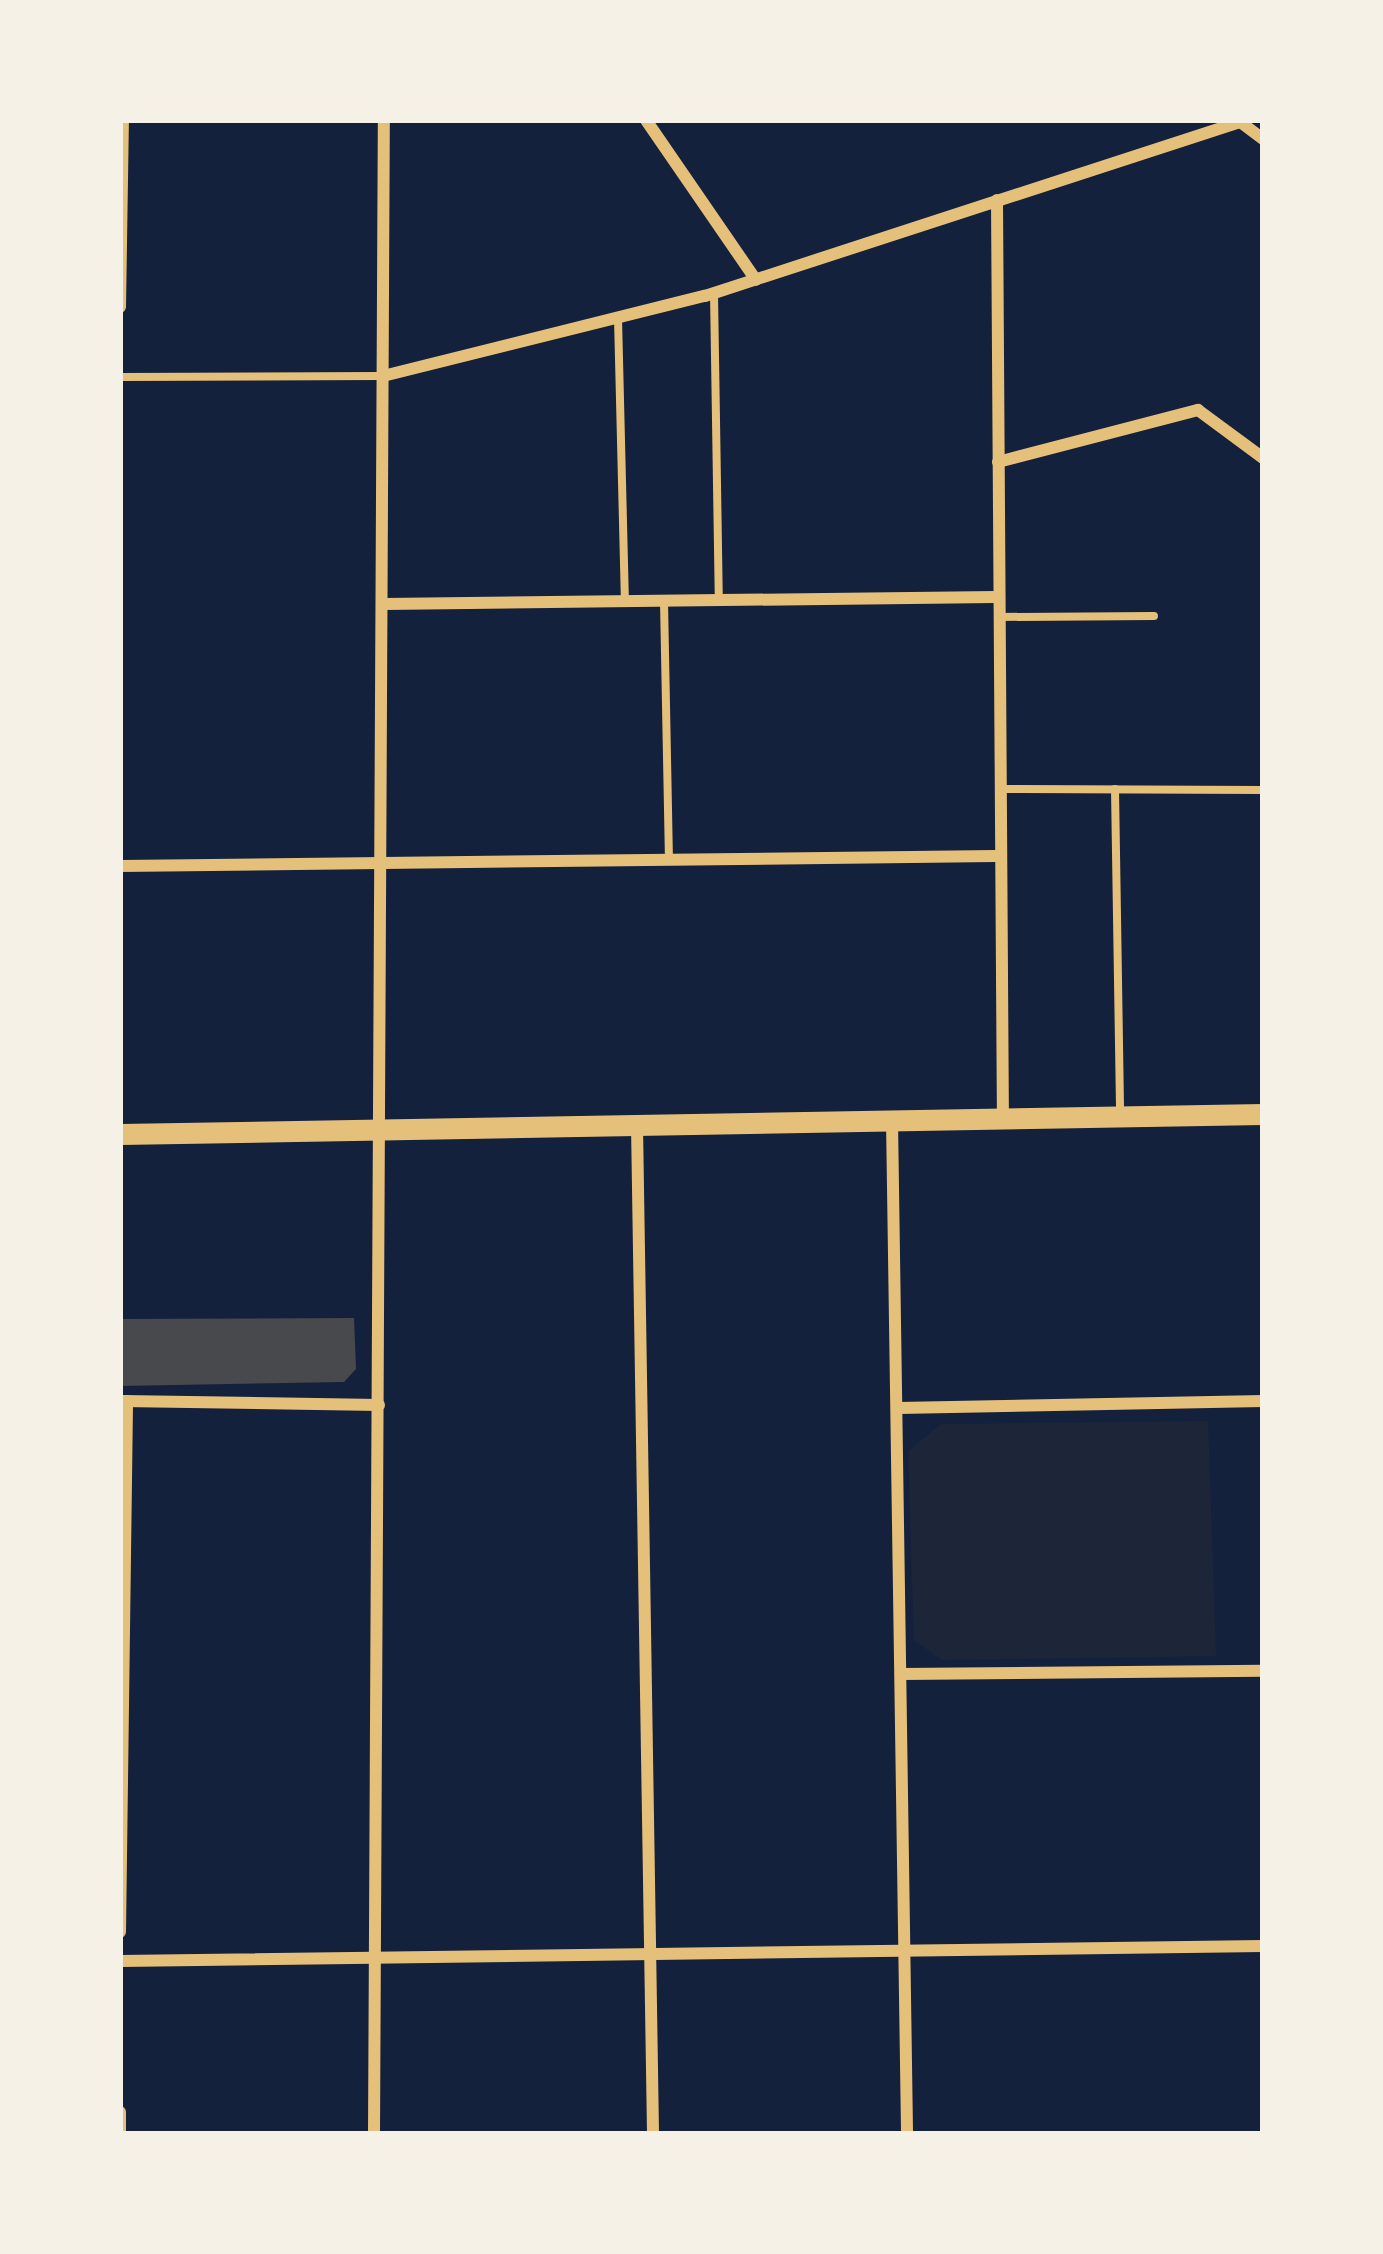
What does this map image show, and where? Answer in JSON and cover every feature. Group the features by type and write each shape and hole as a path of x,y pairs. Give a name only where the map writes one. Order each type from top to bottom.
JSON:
{"street":[{"path":"120,308 123,120"},
{"path":"374,2134 385,120"},
{"path":"646,120 756,280"},
{"path":"383,376 714,293 1245,122 1263,139"},
{"path":"997,200 996,856 1004,1119"},
{"path":"998,462 1198,410 1263,458"},
{"path":"384,604 996,597"},
{"path":"120,866 996,856"},
{"path":"120,1134 1263,1114"},
{"path":"892,1120 901,1674 899,1949 907,2134"},
{"path":"637,1125 653,2134"},
{"path":"120,1932 123,1401 379,1405"},
{"path":"898,1408 1263,1401"},
{"path":"901,1674 1263,1671"},
{"path":"120,1961 1263,1946"},
{"path":"120,2112 120,2134"}],"lane":[{"path":"714,293 719,600"},
{"path":"618,318 625,601"},
{"path":"120,377 383,376"},
{"path":"664,601 669,860"},
{"path":"996,616 1154,616"},
{"path":"996,788 1263,790"},
{"path":"1115,790 1120,1116"}],"shaded area":[{"path":"1208,1421 1216,1656 942,1660 914,1640 908,1451 941,1424"}],"building":[{"path":"354,1318 356,1369 344,1382 120,1386 120,1319"}]}
